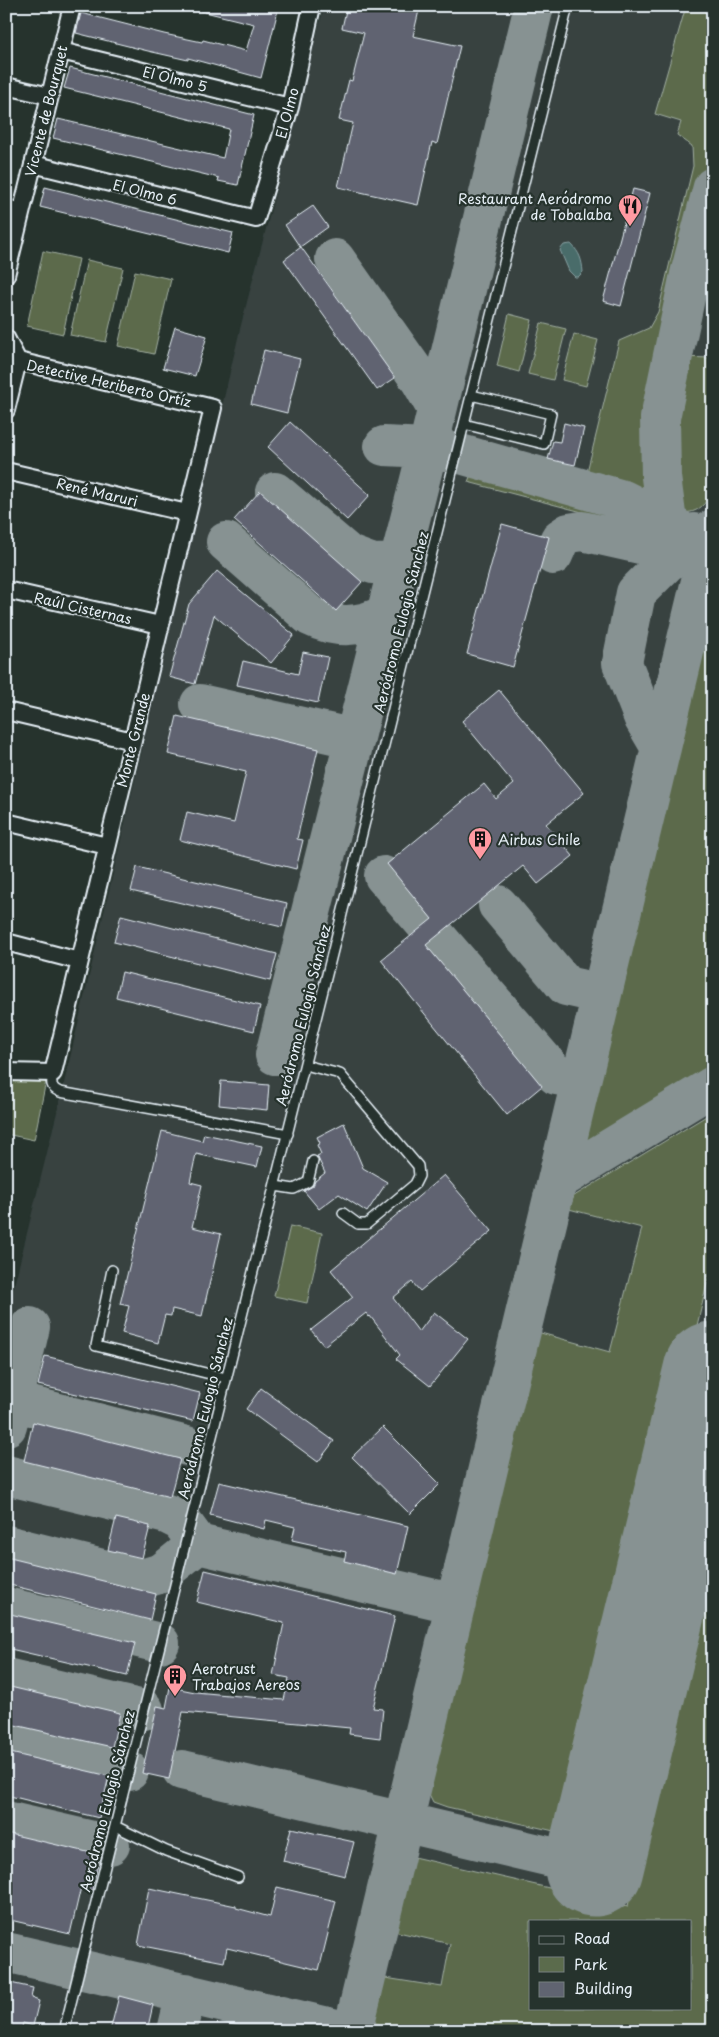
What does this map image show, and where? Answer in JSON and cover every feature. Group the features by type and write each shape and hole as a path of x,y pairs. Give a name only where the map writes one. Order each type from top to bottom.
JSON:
{"street":[{"name":"Vicente de Bourquet","path":"6,275 14,210 33,164 72,6"},
{"name":"El Olmo","path":"256,219 290,107 312,6"},
{"name":"El Olmo 5","path":"61,51 290,107"},
{"path":"6,86 50,96"},
{"name":"El Olmo 6","path":"33,164 256,219"},
{"path":"6,338 12,360 6,410"},
{"name":"Detective Heriberto Ortíz","path":"12,360 213,408"},
{"name":"Monte Grande","path":"53,1073 213,408"},
{"name":"René Maruri","path":"6,471 187,513"},
{"name":"Raúl Cisternas","path":"6,590 160,625"},
{"path":"6,711 132,741"},
{"path":"6,822 107,846"},
{"path":"6,942 80,961"},
{"path":"6,1072 53,1073"}],"lane":[{"name":"Aeródromo Eulogio Sánchez","path":"64,2031 568,6"},
{"path":"464,424 544,444 551,414 472,395"},
{"path":"305,1065 340,1074 418,1166 419,1176 415,1184 367,1224 358,1224 343,1213"},
{"path":"53,1073 51,1086 54,1090 60,1092 288,1134"},
{"path":"274,1186 294,1190 308,1182 313,1161"},
{"path":"112,1270 96,1346 226,1378"},
{"path":"115,1826 166,1851 238,1877"}],"shaded area":[{"path":"324,6 713,6 713,2031 6,2031 6,1318 62,1092 241,325"}],"green space":[{"path":"686,6 713,6 713,149 664,334 654,422 655,504 586,476 619,341 649,328 658,312 693,166 692,146 677,135 681,122 655,114"},
{"path":"43,251 79,259 63,334 27,326"},
{"path":"87,260 123,268 106,342 70,335"},
{"path":"135,271 171,279 154,354 118,346"},
{"path":"509,314 532,320 519,372 497,366"},
{"path":"541,323 566,329 553,380 528,374"},
{"path":"574,334 598,340 586,386 562,380"},
{"path":"713,355 713,491 703,505 695,511 678,512 668,476 669,411 677,357 712,358"},
{"path":"471,474 628,513 643,528 468,482"},
{"path":"713,577 713,1076 598,1149 589,1150 581,1143 681,734"},
{"path":"6,1080 46,1081 34,1140 6,1134"},
{"path":"713,1112 713,1259 577,1824 563,1833 447,1807 433,1802 427,1790 537,1332 610,1352 642,1228 569,1209 574,1196"},
{"path":"290,1226 322,1233 307,1303 274,1296"},
{"path":"713,1546 713,2031 409,2031 370,2022 379,1977 442,1987 450,1944 394,1931 409,1856 628,1906"}],"water":[{"path":"571,244 580,257 582,264 583,272 578,277 575,277 569,271 560,250 564,245"}],"building":[{"path":"202,6 279,6 261,78 188,58 188,60 76,33 81,13 164,34 202,42 203,40 246,51 254,24 201,11"},
{"path":"347,6 420,6 413,36 460,46 437,144 432,142 418,205 338,187 353,123 339,120 349,80 352,81 364,33 342,28"},
{"path":"70,68 254,115 238,185 218,181 219,178 53,138 58,119 223,158 229,129 64,88"},
{"path":"45,187 233,233 228,253 40,207"},
{"path":"633,189 650,193 621,306 603,301"},
{"path":"313,206 328,227 300,247 285,225"},
{"path":"301,247 395,378 377,390 284,260"},
{"path":"175,327 207,336 195,376 163,368"},
{"path":"264,350 300,359 287,413 251,404"},
{"path":"290,422 370,495 347,520 268,447"},
{"path":"564,423 584,428 575,465 548,459 553,441 560,442"},
{"path":"260,491 362,582 336,611 234,520"},
{"path":"502,524 549,537 513,667 467,654"},
{"path":"217,571 294,635 271,663 214,615 195,684 169,677 189,604"},
{"path":"303,652 328,657 318,703 237,685 243,661 298,674"},
{"path":"499,690 584,793 546,824 573,856 538,884 523,866 426,945 542,1086 507,1115 381,960 432,919 387,864 484,784 496,799 514,784 462,721"},
{"path":"177,716 318,749 297,839 303,840 296,869 180,840 187,812 234,823 246,772 168,754"},
{"path":"137,867 287,903 282,927 131,891"},
{"path":"121,915 277,954 270,981 114,942"},
{"path":"122,972 260,1006 254,1031 116,997"},
{"path":"221,1081 269,1085 267,1110 219,1105"},
{"path":"344,1123 363,1168 387,1182 367,1212 339,1194 319,1209 304,1191 313,1186 315,1181 325,1173 317,1156 321,1154 317,1145 320,1143 317,1137"},
{"path":"162,1131 202,1141 204,1134 262,1146 257,1167 196,1154 190,1182 202,1185 192,1227 221,1234 202,1316 172,1309 171,1316 165,1315 158,1343 122,1333 129,1306 120,1304"},
{"path":"444,1175 492,1231 420,1291 412,1282 393,1298 419,1332 434,1312 468,1339 430,1386 396,1359 400,1355 366,1313 324,1346 311,1330 353,1297 331,1270"},
{"path":"45,1356 200,1393 193,1421 38,1385"},
{"path":"261,1388 334,1441 318,1462 246,1409"},
{"path":"33,1422 180,1459 170,1497 24,1461"},
{"path":"383,1427 440,1484 410,1514 352,1457"},
{"path":"219,1482 408,1526 397,1574 344,1561 346,1552 292,1540 295,1527 266,1520 264,1529 210,1515"},
{"path":"116,1518 150,1526 142,1558 108,1550"},
{"path":"6,1557 156,1594 150,1620 6,1584"},
{"path":"205,1570 395,1616 373,1708 383,1709 380,1738 349,1734 350,1728 183,1712 169,1779 142,1773 157,1706 166,1708 170,1687 195,1692 284,1700 289,1678 273,1675 284,1623 197,1602"},
{"path":"6,1613 135,1643 127,1676 6,1648"},
{"path":"6,1686 120,1713 112,1747 6,1723"},
{"path":"6,1752 109,1776 99,1818 6,1795"},
{"path":"291,1828 354,1842 345,1876 283,1861"},
{"path":"6,1833 100,1855 92,1890 81,1887 70,1934 6,1919"},
{"path":"277,1887 336,1901 319,1970 227,1948 224,1962 138,1945 149,1888 236,1906 236,1908 270,1917"},
{"path":"6,1982 33,1988 31,1998 39,2001 33,2026 23,2023 21,2031 6,2031"},
{"path":"119,1996 153,2005 147,2031 110,2031"}],"taxiway":[{"path":"275,1055 428,448 534,6"},
{"path":"667,522 661,477 660,418 690,274 713,187"},
{"path":"335,259 421,381 437,409"},
{"path":"384,446 428,448 457,453 623,500 667,522 713,555"},
{"path":"275,492 349,555 373,564 399,563"},
{"path":"661,748 644,719 622,663 636,593 666,563 713,529"},
{"path":"553,555 560,539 569,533 582,531 658,548 675,544 694,533"},
{"path":"353,2031 713,531"},
{"path":"226,542 310,616 329,623 348,625 367,622 386,614"},
{"path":"200,704 355,739"},
{"path":"384,876 556,1075 581,1079"},
{"path":"498,905 566,986 602,994"},
{"path":"557,1181 713,1086"},
{"path":"7,1426 30,1327"},
{"path":"12,1401 187,1446"},
{"path":"6,1475 167,1514 181,1521 198,1544 456,1604"},
{"path":"6,1545 142,1579 162,1573 198,1544"},
{"path":"6,1607 160,1643"},
{"path":"6,1678 144,1710"},
{"path":"6,1742 129,1771"},
{"path":"182,1770 594,1867"},
{"path":"6,1821 110,1845"},
{"path":"6,1952 345,2031"},
{"path":"177,2031 186,1993"}],"runway":[{"path":"594,1867 713,1371"}],"place":[{"name":"Restaurant Aeródromo de Tobalaba","path":"630,227"},
{"name":"Airbus Chile","path":"480,860"},
{"name":"Aerotrust Trabajos Aereos","path":"175,1697"}]}
